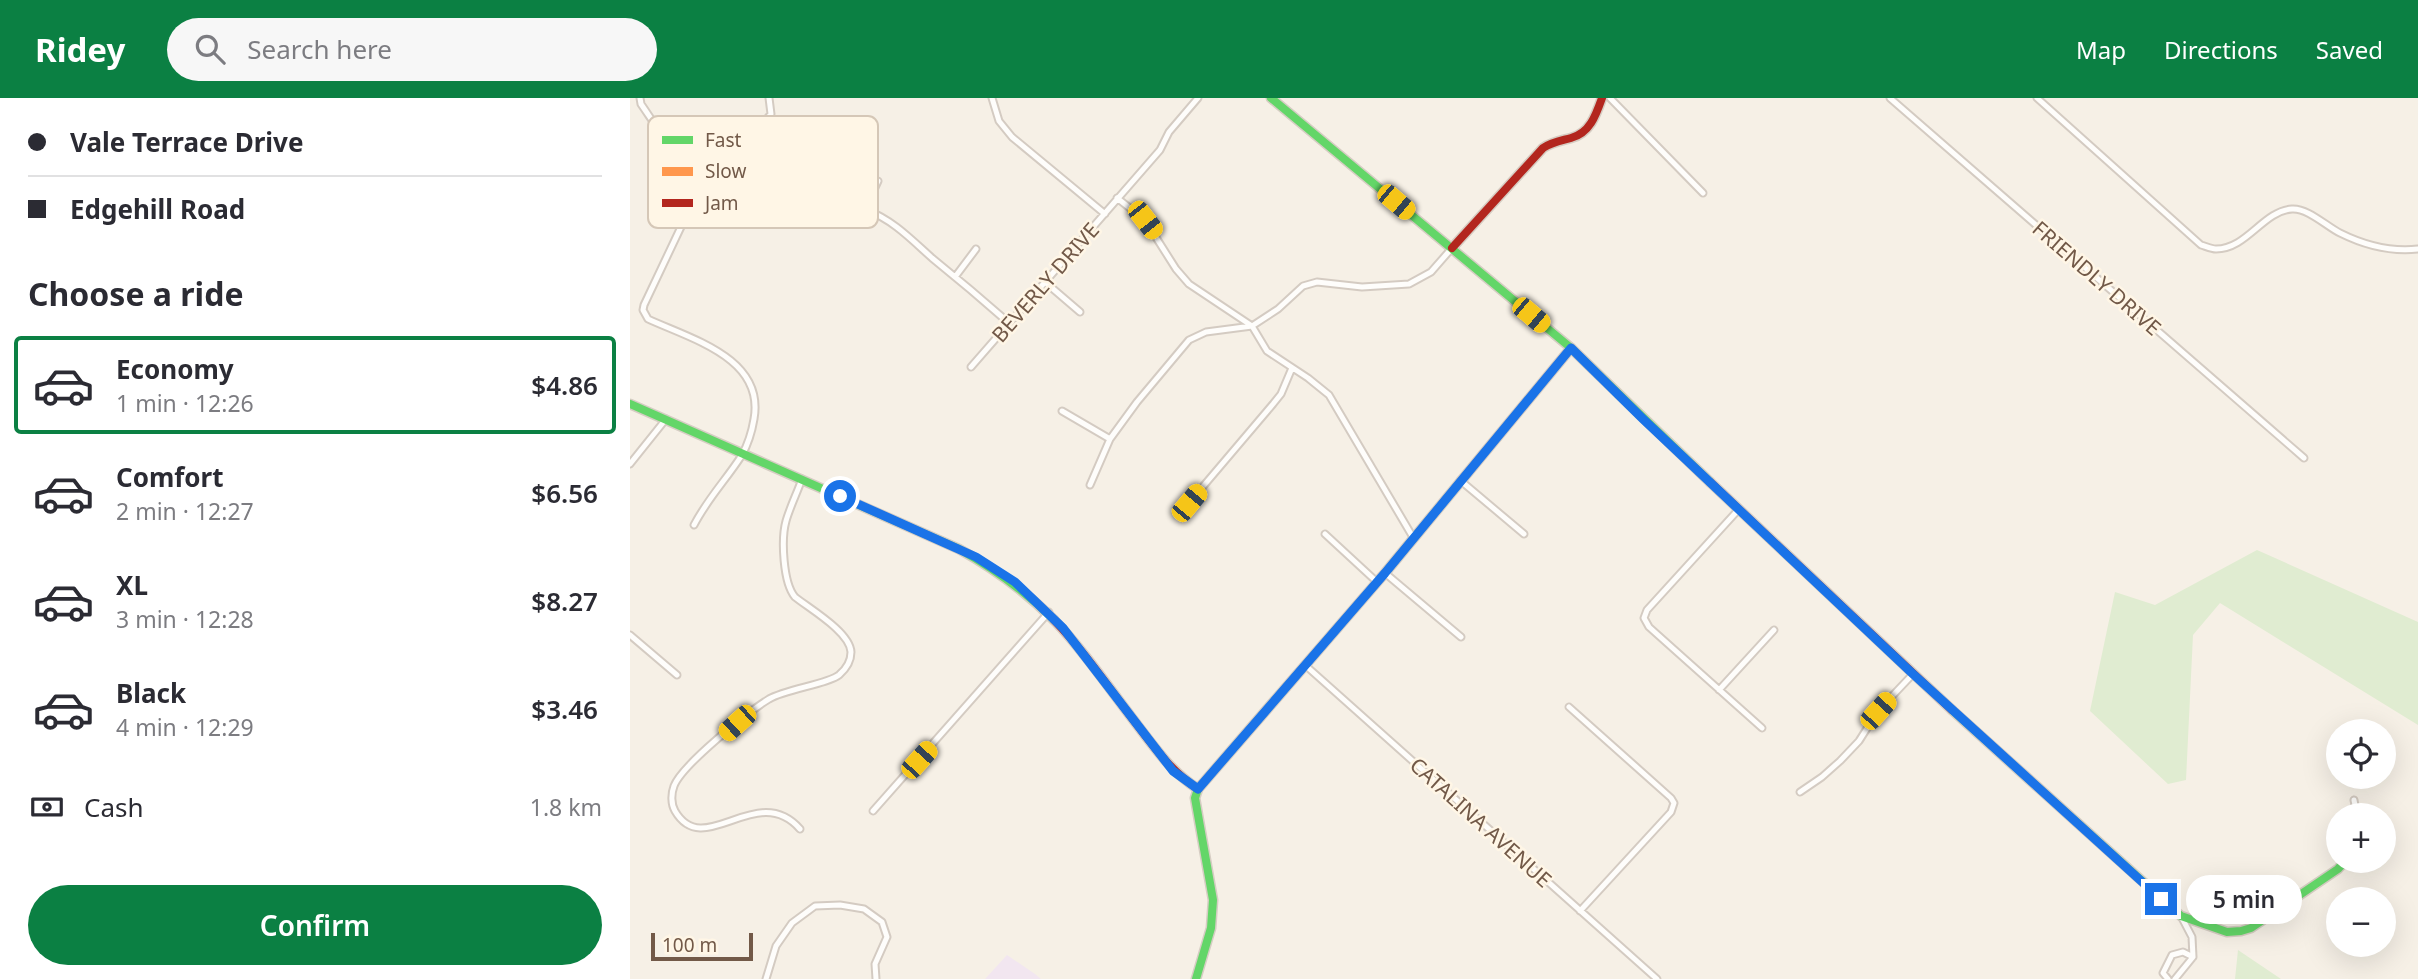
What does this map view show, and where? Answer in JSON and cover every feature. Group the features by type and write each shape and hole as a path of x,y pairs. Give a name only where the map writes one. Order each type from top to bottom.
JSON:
{"street":[{"path":"640,98 649,116"},
{"path":"769,98 769,116"},
{"path":"992,98 999,121 1012,137 1105,214"},
{"name":"BEVERLY DRIVE","path":"971,367 1160,150 1169,132 1198,98"},
{"path":"1272,98 1571,348 1913,674 2181,916 2192,937 2193,957 2175,979"},
{"path":"1090,485 1111,439 1137,402 1189,340 1206,332 1252,326 1278,309 1303,286 1317,282 1363,287 1409,284 1431,272 1543,148 1549,143 1581,135 1593,123 1602,98"},
{"path":"1610,98 1703,193"},
{"name":"FRIENDLY DRIVE","path":"1890,98 2304,458"},
{"path":"2037,98 2201,245 2217,249 2234,244 2276,215 2289,209 2298,209 2342,234 2369,244 2400,251 2418,249"},
{"path":"1117,198 1145,220 1176,269 1189,284 1252,326 1268,351 1308,378 1336,405 1414,539"},
{"path":"878,216 913,241 1009,323"},
{"path":"681,228 643,310 648,318 728,356 745,373 753,390 756,410 743,453 705,503 694,525"},
{"path":"955,277 976,250"},
{"path":"1045,282 1080,312"},
{"path":"1196,979 1211,928 1213,900 1195,798 1198,789 1414,539 1571,348"},
{"path":"1189,503 1281,394 1293,368"},
{"path":"630,404 976,557 1015,582 1049,612 1173,771 1198,789"},
{"path":"1062,411 1111,439"},
{"path":"630,464 666,419"},
{"path":"800,829 795,823 770,811 748,815 712,828 696,828 681,819 671,799 675,783 687,768 737,723 769,699 837,677 849,663 851,651 845,635 795,597 789,590 785,575 785,523 802,479"},
{"path":"1461,481 1524,534"},
{"path":"1739,509 1647,610 1644,618 1649,627 1762,728"},
{"path":"1325,534 1377,582"},
{"path":"1385,573 1461,637"},
{"path":"873,811 1049,612"},
{"path":"1719,690 1774,630"},
{"path":"630,635 677,675"},
{"name":"CATALINA AVENUE","path":"1305,665 1657,979"},
{"path":"1800,792 1840,761 1859,741 1878,711 1913,674"},
{"path":"1569,708 1674,803 1671,812 1580,911"},
{"path":"2181,916 2227,932 2251,928 2332,873"},
{"path":"766,979 776,946 792,923 815,906 840,905 864,909 882,922 887,937 875,964 876,979"},
{"path":"2168,979 2163,972 2172,955 2183,952 2193,957"}],"shaded area":[{"path":"1007,955 1035,974 1041,979 985,979"}],"green space":[{"path":"2257,550 2418,622 2418,725 2220,603 2193,635 2186,780 2168,784 2090,711 2115,592 2155,605"},
{"path":"2238,950 2281,979 2235,979"}],"traffic: fast":[{"path":"1271,98 1571,348 1710,482"},
{"path":"630,404 959,549 1009,581 1054,620"},
{"path":"1196,979 1211,928 1213,900 1195,798 1198,789 1461,481"},
{"path":"1952,710 2181,916 2227,932 2241,931 2251,928 2332,873"}],"traffic: slow":[{"path":"1461,481 1571,348"}],"traffic: jam":[{"path":"1452,248 1543,148 1578,136 1588,128 1602,98"},
{"path":"1710,482 1952,710"},
{"path":"1054,620 1085,655 1162,756 1198,789"}],"route":[{"path":"840,496 976,557 1015,582 1063,628 1173,771 1198,789 1385,573 1571,348 1913,674 2161,899"}]}
